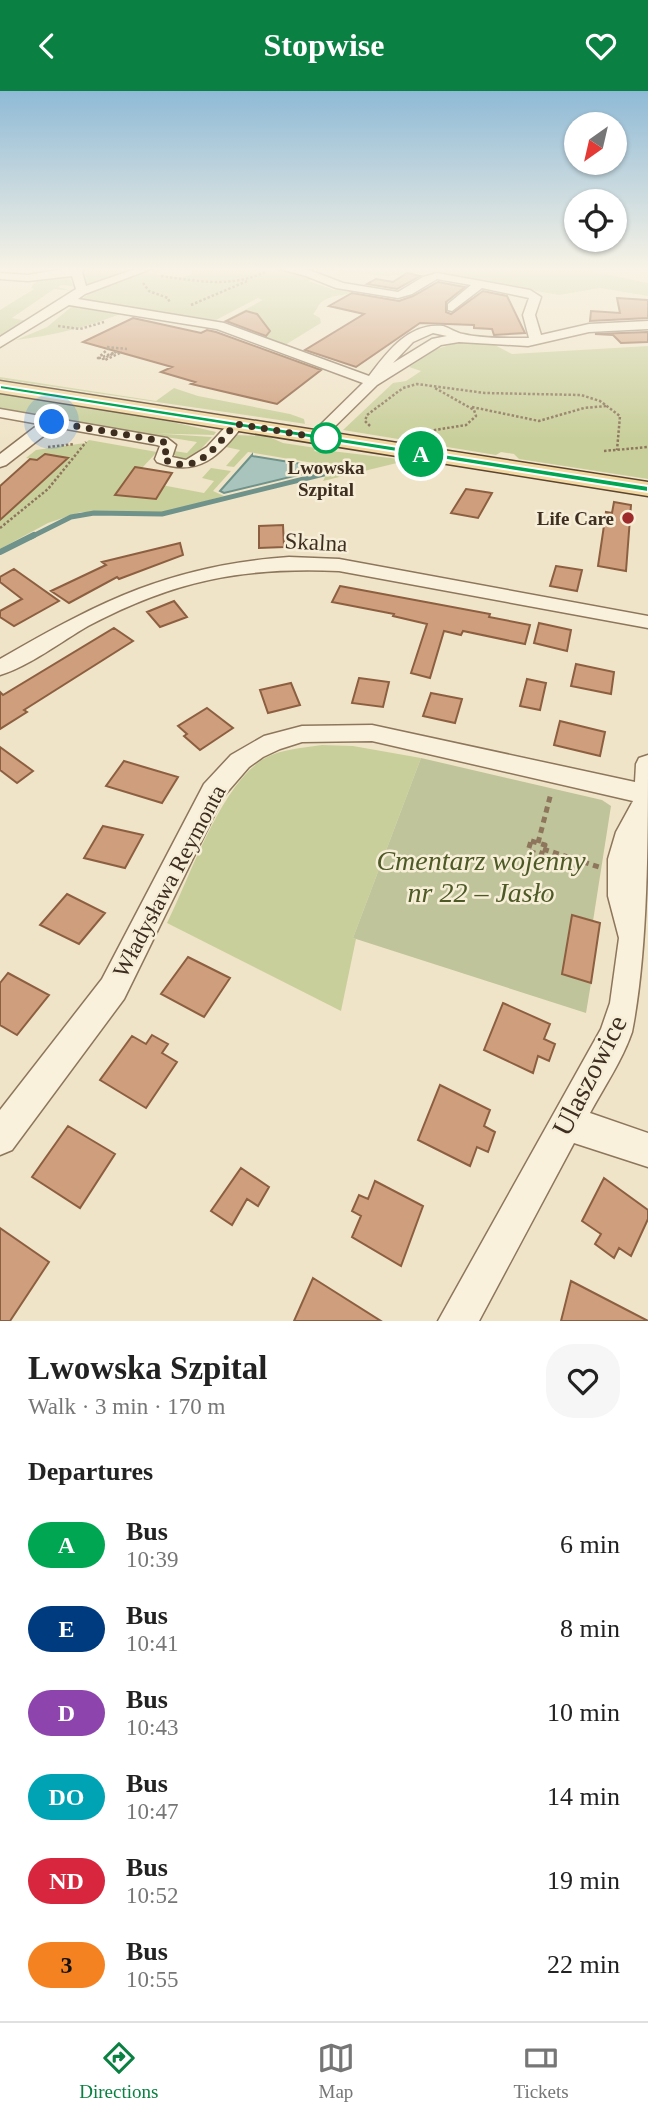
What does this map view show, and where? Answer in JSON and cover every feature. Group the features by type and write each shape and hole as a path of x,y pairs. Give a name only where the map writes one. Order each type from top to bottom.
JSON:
{"main road":[{"path":"0,387 648,489"}],"street":[{"path":"0,344 31,324"},
{"path":"210,324 372,382"},
{"path":"535,324 536,340"},
{"path":"597,324 604,328"},
{"path":"316,437 372,382 432,345 460,338 536,340 586,328 648,325"},
{"path":"0,413 46,427 162,441 168,445 163,459 187,464 201,462 236,424"},
{"path":"0,462 46,427"},
{"name":"Skalna","path":"4,660 151,588 195,574 258,565 339,565 648,622"},
{"name":"Władysława Reymonta","path":"0,1137 113,989 213,790 240,761 272,742 322,731 382,734 646,794"},
{"name":"Ulaszowice","path":"458,1321 615,1035 625,1003 633,939 644,896 648,764"},
{"path":"633,939 621,895 621,870 628,834 646,794"},
{"path":"568,1119 588,1132 648,1150"}],"path":[{"path":"122,352 105,360 103,359 116,352 97,359 108,347 127,349"},
{"path":"378,429 368,425 365,418 385,400 413,384 485,393 581,395 606,406 621,418 617,450"},
{"path":"435,388 468,405 510,418 539,421 584,408 606,406"},
{"path":"406,433 466,425 476,416 468,405"},
{"path":"0,528 46,493 74,461 86,442 47,447"},
{"path":"604,451 648,447"},
{"path":"538,843 554,783"},
{"path":"531,841 544,845 543,849 541,855 528,851 531,841"},
{"path":"543,849 610,871"}],"green space":[{"path":"0,324 21,324 0,337"},
{"path":"50,324 90,324 16,340"},
{"path":"229,324 319,324 285,345"},
{"path":"459,342 491,343 512,354 648,346 648,479 519,459 514,454 501,452 496,455 343,430 393,383 406,381 421,371 409,367 437,349"},
{"path":"0,379 156,401 174,388 198,396 290,414 304,419 305,424"},
{"path":"0,393 155,418 216,432 214,435 138,433 0,409"},
{"path":"147,434 212,437 191,460 178,458 172,453 187,453 197,442"},
{"path":"235,435 267,436 283,443 316,448 314,451 329,454 331,451 441,464 433,469 397,463 323,481 326,475 315,473 319,464 248,452 234,467 226,466 240,450 221,446"},
{"path":"89,440 157,452 142,468 161,471 151,483 204,493 214,481 202,478 211,468 231,471 213,491 224,496 163,513 81,512 48,523 0,549 0,508 68,458 45,454 37,460 26,458 36,450 85,443"},
{"path":"322,745 353,746 421,758 353,938 356,939 341,1011 167,923 208,833 234,788 249,770 272,755"},
{"name":"Cmentarz wojenny nr 22 – Jasło","path":"421,758 602,800 611,806 593,921 572,915 562,974 591,983 586,1013 353,938"}],"water":[{"path":"252,455 314,466 311,472 224,493 220,491"}],"building":[{"path":"120,324 162,324 201,333 207,330 216,332 321,370 277,404 191,384 195,382 161,372 172,367 83,342"},
{"path":"235,324 265,324 270,331 266,336"},
{"path":"347,324 418,324 356,367 305,350"},
{"path":"458,324 521,324 525,333 494,335 492,329 474,328 474,325"},
{"path":"648,332 648,342 621,343 613,335 595,334"},
{"path":"45,454 68,458 0,520 0,486 30,459 37,460"},
{"path":"135,467 172,473 156,499 115,495"},
{"path":"466,489 492,493 478,518 451,513"},
{"path":"614,502 631,505 626,571 598,566 606,512 612,513"},
{"path":"283,525 284,547 259,548 259,526"},
{"path":"180,543 183,555 119,579 117,577 69,603 51,591 106,565 102,562"},
{"path":"556,566 582,570 577,591 550,586"},
{"path":"14,569 59,601 14,626 0,617 0,611 22,599 0,582 0,577"},
{"path":"340,586 490,614 489,617 530,625 525,644 463,631 461,635 444,631 430,678 411,673 427,624 393,616 394,614 332,602"},
{"path":"174,601 187,617 160,627 147,612"},
{"path":"539,623 571,630 567,651 534,643"},
{"path":"114,628 133,641 24,710 27,712 0,729 0,692 3,695"},
{"path":"576,664 614,672 611,694 571,686"},
{"path":"359,678 389,682 383,707 352,703"},
{"path":"527,679 546,683 540,710 520,706"},
{"path":"291,683 300,705 268,713 260,690"},
{"path":"431,693 462,699 455,723 423,716"},
{"path":"207,708 233,728 200,750 184,736 187,734 178,726"},
{"path":"560,721 605,732 600,756 554,745"},
{"path":"0,747 33,771 17,783 0,770"},
{"path":"124,761 178,777 162,803 106,786"},
{"path":"103,826 143,835 125,868 84,858"},
{"path":"67,894 105,913 79,944 40,925"},
{"path":"572,915 600,923 591,983 562,974"},
{"path":"188,957 230,978 204,1017 161,994"},
{"path":"8,973 49,995 17,1035 0,1025 0,983"},
{"path":"503,1003 550,1024 544,1039 555,1044 549,1061 538,1056 533,1073 484,1050"},
{"path":"152,1035 168,1044 162,1053 177,1062 146,1108 100,1080 132,1036 146,1044"},
{"path":"440,1085 490,1110 484,1126 495,1132 488,1152 477,1147 470,1166 418,1140"},
{"path":"68,1126 115,1154 80,1208 32,1177"},
{"path":"241,1168 269,1187 258,1206 247,1199 232,1225 211,1211"},
{"path":"604,1178 648,1210 648,1219 631,1256 619,1248 614,1258 595,1244 601,1234 582,1221"},
{"path":"375,1181 423,1206 401,1266 352,1237 361,1216 352,1211 359,1195 368,1199"},
{"path":"0,1228 49,1262 10,1321 0,1321"},
{"path":"313,1278 381,1321 294,1321"},
{"path":"571,1281 648,1321 561,1321"}],"waterway":[{"path":"31,537 71,517 94,513 162,514 324,474"},
{"path":"0,552 34,535"}],"bus line":[{"name":"A","path":"0,387 648,489"}],"place":[{"name":"Lwowska Szpital","path":"326,438"},
{"name":"Life Care","path":"628,518"}],"route":[{"path":"52,422 162,441 168,445 163,459 187,464 201,462 236,424 316,437 322,430 326,438"}]}
